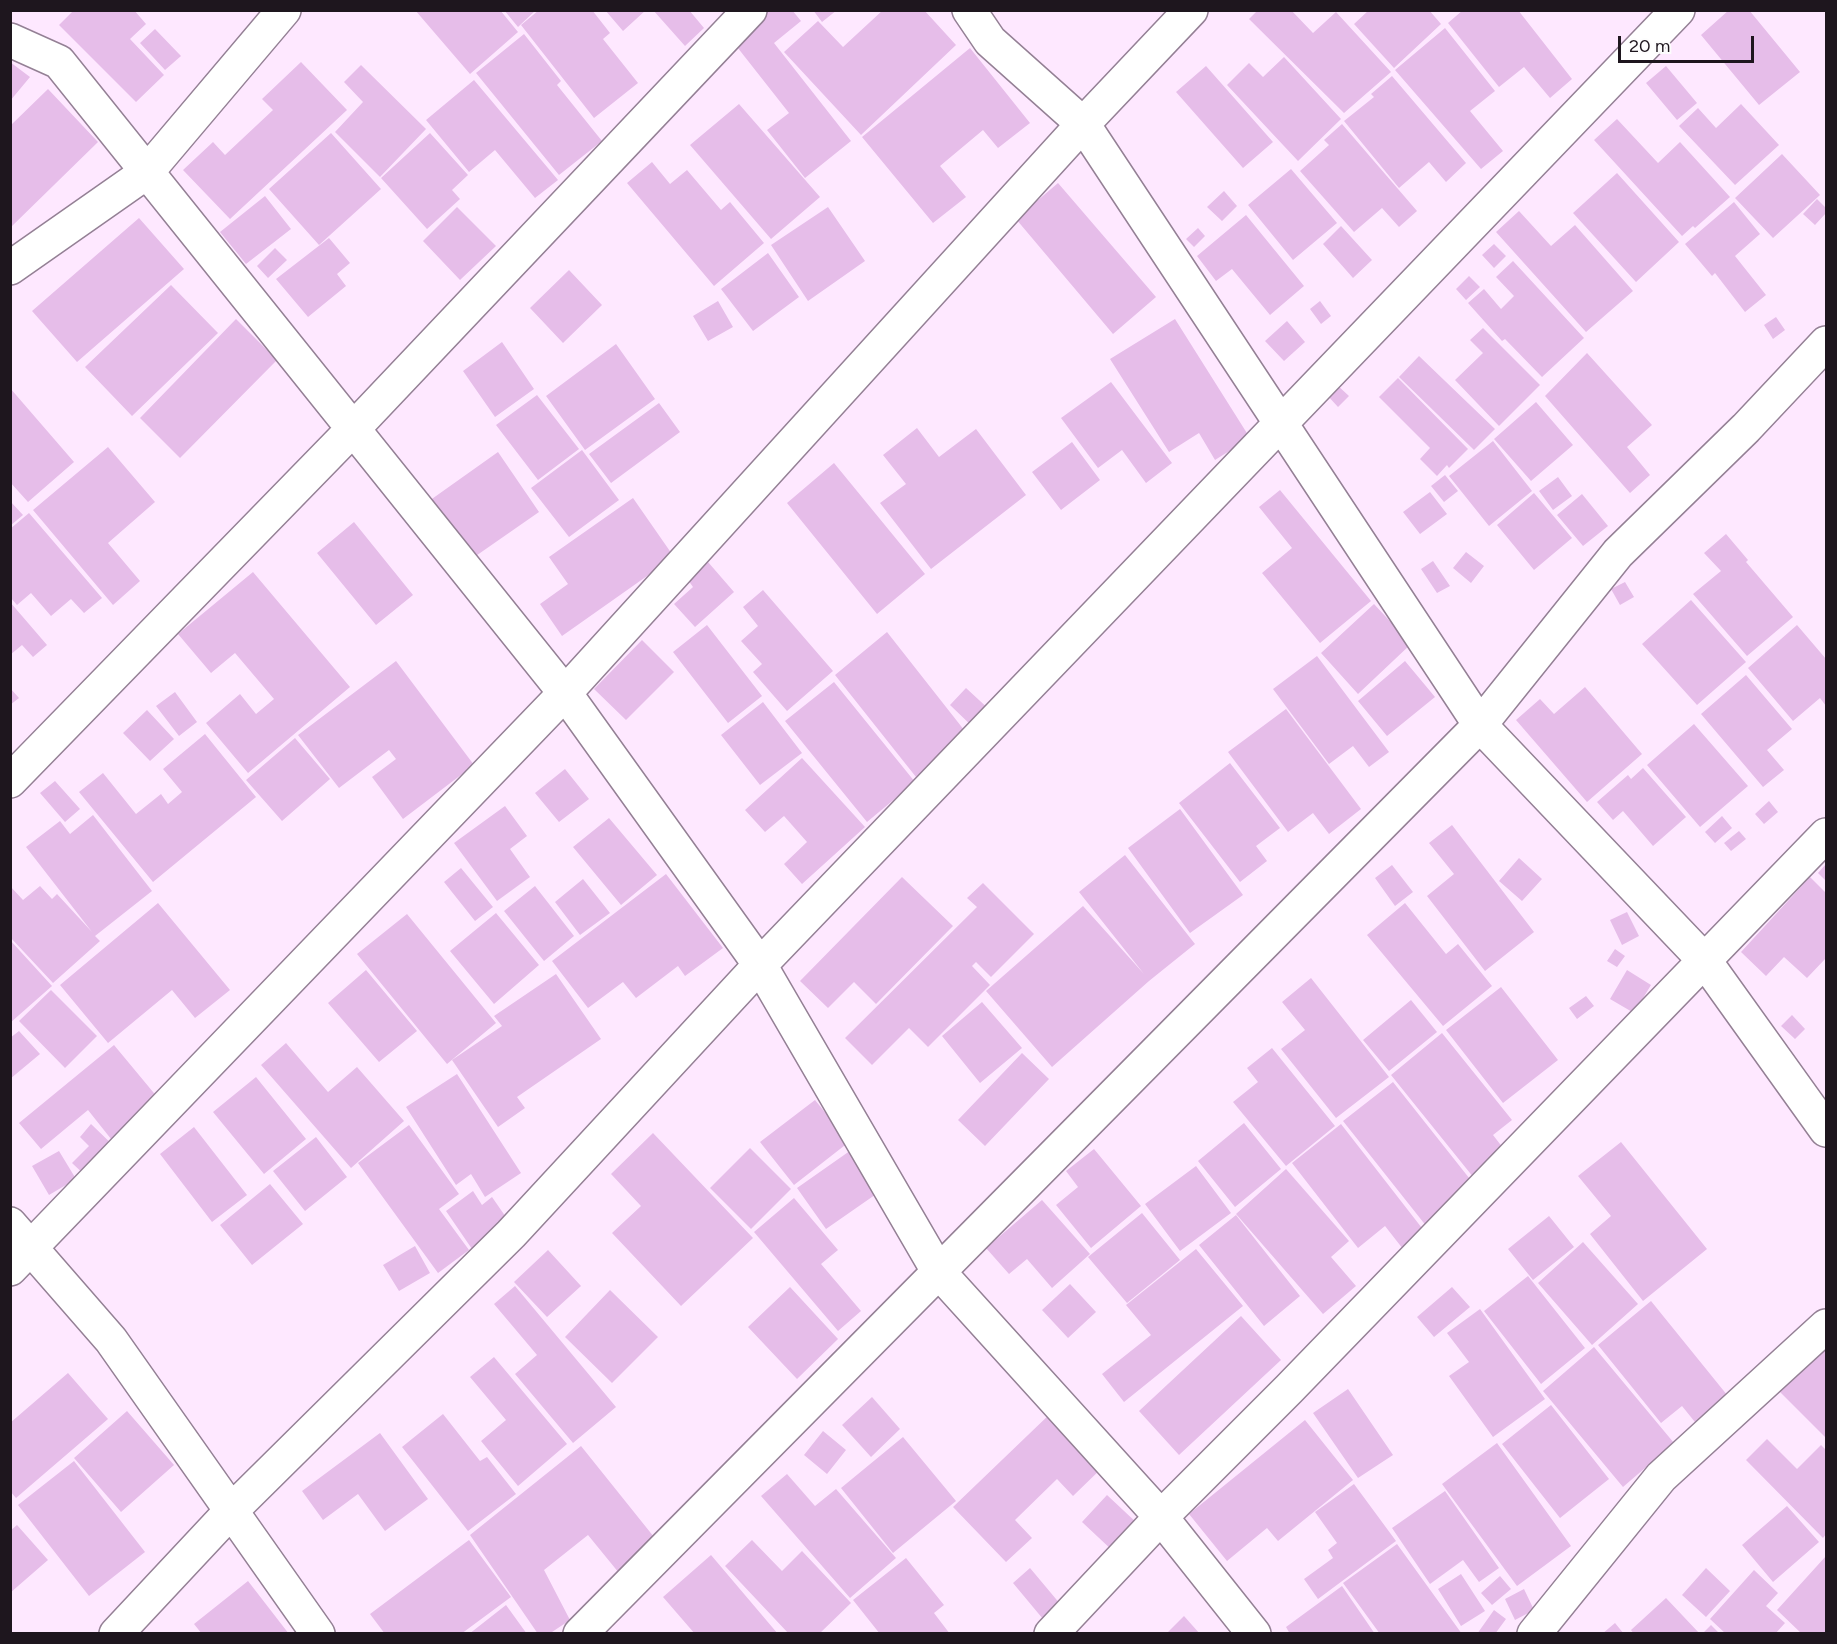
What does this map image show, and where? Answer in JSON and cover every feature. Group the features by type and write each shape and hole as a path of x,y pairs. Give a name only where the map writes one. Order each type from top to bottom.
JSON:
{"street":[{"path":"10,268 147,172 284,10"},
{"path":"10,781 354,428 750,10"},
{"path":"969,10 990,41 1083,124 1480,725 1705,961 1827,1130"},
{"path":"318,1634 111,1340 17,1247 565,693 1083,124 1191,10"},
{"path":"116,1634 232,1510 511,1234 760,964 1678,10"},
{"path":"10,40 59,62 565,693 760,964 938,1271 1161,1517 1254,1634"},
{"path":"580,1634 1480,725 1618,553 1746,428 1827,343"},
{"path":"1051,1634 1161,1517 1290,1389 1827,835"},
{"path":"1534,1634 1661,1477 1827,1326"}],"building":[{"path":"74,10 134,10 146,24 130,39 164,75 136,102 59,25"},
{"path":"415,10 500,10 518,32 470,74"},
{"path":"504,10 536,10 518,27"},
{"path":"539,10 592,10 610,33 603,39 638,83 594,118 521,25"},
{"path":"605,10 646,10 623,31"},
{"path":"653,10 689,10 704,28 685,46"},
{"path":"765,10 792,10 801,21 774,43 851,141 805,178 767,130 789,113 730,38"},
{"path":"813,10 837,10 822,22"},
{"path":"883,10 924,10 956,45 861,135 784,52 818,21 843,47"},
{"path":"1258,10 1291,10 1313,33 1336,12 1391,72 1344,113 1249,19"},
{"path":"1369,10 1429,10 1441,24 1394,68 1354,24"},
{"path":"1463,10 1518,10 1572,79 1550,98 1524,67 1499,87 1448,23"},
{"path":"1729,10 1749,10 1800,72 1759,105 1701,35"},
{"path":"1445,28 1495,91 1470,111 1503,151 1481,169 1395,70"},
{"path":"155,29 181,56 165,70 140,43"},
{"path":"524,34 561,81 557,85 602,141 559,175 476,73"},
{"path":"970,48 1030,123 998,148 983,130 940,166 966,197 933,223 862,137"},
{"path":"1284,57 1341,119 1298,161 1227,85 1249,63 1263,77"},
{"path":"10,62 30,77 10,101"},
{"path":"301,62 347,110 230,219 183,170 213,142 225,155 273,110 262,99"},
{"path":"361,65 426,129 380,177 335,132 363,102 344,82"},
{"path":"1206,66 1273,142 1243,168 1176,92"},
{"path":"1666,66 1697,103 1677,120 1646,83"},
{"path":"1392,76 1466,163 1446,182 1429,162 1399,188 1344,121 1374,97 1371,94"},
{"path":"474,80 558,180 535,198 495,150 469,172 426,120"},
{"path":"48,89 98,142 10,228 10,126"},
{"path":"739,104 820,197 771,239 690,145"},
{"path":"1741,104 1779,145 1735,185 1679,126 1698,108 1716,128"},
{"path":"1617,119 1658,163 1680,142 1730,197 1695,228 1693,226 1682,236 1594,140"},
{"path":"1342,124 1417,211 1399,227 1382,208 1354,232 1300,171 1329,145 1324,140"},
{"path":"331,133 381,189 319,245 269,189"},
{"path":"430,133 468,175 452,190 460,199 427,229 381,178"},
{"path":"1782,154 1820,195 1773,238 1735,198"},
{"path":"652,162 670,184 687,170 721,210 730,202 764,243 714,286 627,183"},
{"path":"1291,169 1337,223 1293,260 1248,205"},
{"path":"1617,173 1679,242 1636,282 1573,213"},
{"path":"1058,183 1156,297 1113,334 1016,219"},
{"path":"1224,191 1237,206 1222,221 1207,207"},
{"path":"265,196 291,229 246,264 220,232"},
{"path":"1817,199 1826,208 1826,213 1815,225 1803,214"},
{"path":"1734,202 1760,234 1735,256 1766,295 1745,312 1715,273 1712,276 1685,244"},
{"path":"457,207 496,246 460,280 423,241"},
{"path":"828,207 865,261 808,301 771,245"},
{"path":"1519,211 1551,246 1575,225 1633,291 1586,332 1496,232"},
{"path":"1246,215 1304,286 1270,315 1232,269 1216,281 1197,256"},
{"path":"139,218 184,269 77,362 32,311"},
{"path":"1341,226 1372,260 1353,278 1323,244"},
{"path":"1198,228 1205,236 1194,247 1186,239"},
{"path":"329,238 350,263 337,274 346,286 308,317 276,279"},
{"path":"1494,244 1506,256 1494,268 1482,255"},
{"path":"275,248 287,260 268,278 257,266"},
{"path":"768,253 799,297 753,331 721,289"},
{"path":"1513,261 1584,338 1542,377 1505,339 1502,341 1468,303 1484,289 1501,309 1514,296 1496,277"},
{"path":"569,270 602,305 563,343 530,308"},
{"path":"1469,276 1480,287 1466,300 1456,289"},
{"path":"171,285 218,333 132,416 85,367"},
{"path":"718,301 733,327 708,341 693,316"},
{"path":"1320,301 1331,316 1321,324 1310,309"},
{"path":"1776,317 1785,330 1773,339 1764,325"},
{"path":"236,319 277,360 180,458 140,418"},
{"path":"1175,319 1250,438 1215,460 1199,433 1169,452 1110,359"},
{"path":"1287,321 1305,342 1284,361 1265,341"},
{"path":"1483,328 1540,385 1499,426 1455,380 1483,353 1470,340"},
{"path":"502,342 534,389 495,417 463,371"},
{"path":"616,344 655,399 585,450 546,396"},
{"path":"1587,353 1652,425 1627,447 1650,475 1630,493 1545,396"},
{"path":"1419,356 1495,429 1474,450 1399,377"},
{"path":"1398,378 1468,449 1449,468 1447,465 1437,476 1420,459 1430,448 1379,397"},
{"path":"1111,382 1172,463 1146,483 1122,450 1098,468 1061,418"},
{"path":"1336,384 1349,396 1338,407 1327,395"},
{"path":"10,388 74,462 28,502 10,482"},
{"path":"537,395 579,449 538,480 496,425"},
{"path":"1536,402 1573,445 1531,481 1494,439"},
{"path":"659,403 680,432 611,483 589,454"},
{"path":"917,428 939,457 976,429 1026,495 931,569 880,503 906,484 883,455"},
{"path":"1493,441 1532,491 1489,526 1449,476"},
{"path":"1072,442 1100,480 1061,510 1032,472"},
{"path":"108,447 155,502 108,543 140,581 113,605 33,510"},
{"path":"582,450 619,500 569,537 531,488"},
{"path":"498,452 539,512 470,560 429,501"},
{"path":"834,463 925,574 877,614 787,503"},
{"path":"1445,475 1458,491 1444,502 1431,486"},
{"path":"1558,477 1572,496 1553,510 1539,491"},
{"path":"1280,490 1371,601 1320,643 1262,573 1292,548 1259,507"},
{"path":"1430,492 1447,514 1420,534 1403,512"},
{"path":"1534,493 1572,538 1534,570 1497,525"},
{"path":"1582,494 1608,526 1583,546 1557,515"},
{"path":"633,498 674,557 562,636 540,604 568,584 549,557"},
{"path":"10,501 23,515 10,526"},
{"path":"29,513 102,598 84,613 71,599 51,616 31,593 17,605 10,597 10,529"},
{"path":"354,522 413,595 376,625 317,553"},
{"path":"1726,534 1748,560 1746,562 1793,617 1747,656 1693,594 1721,571 1704,553"},
{"path":"1466,552 1484,566 1471,583 1453,568"},
{"path":"1433,561 1450,586 1437,593 1421,569"},
{"path":"708,562 734,592 695,627 674,604 693,587 688,580"},
{"path":"253,572 350,687 248,773 206,723 240,694 256,714 274,699 235,653 211,673 178,634"},
{"path":"1625,582 1634,597 1620,605 1611,589"},
{"path":"763,590 833,671 787,711 753,672 762,664 741,641 758,626 743,607"},
{"path":"1691,600 1746,662 1697,705 1642,644"},
{"path":"10,602 47,645 33,657 22,645 10,655"},
{"path":"1374,604 1411,644 1358,694 1321,653"},
{"path":"707,625 762,696 728,723 673,652"},
{"path":"1797,625 1826,659 1826,706 1820,698 1793,721 1748,668"},
{"path":"887,632 968,735 916,777 835,675"},
{"path":"642,640 674,672 626,720 594,689"},
{"path":"1317,656 1389,752 1369,767 1353,746 1329,764 1273,689"},
{"path":"396,661 474,765 403,819 372,777 396,759 389,750 339,788 298,735"},
{"path":"1405,661 1435,697 1387,736 1358,701"},
{"path":"1746,675 1792,729 1767,750 1784,770 1763,787 1701,714"},
{"path":"834,682 915,782 867,822 785,721"},
{"path":"1585,687 1642,754 1587,802 1516,720 1540,699 1554,714"},
{"path":"10,688 19,698 10,705"},
{"path":"966,688 992,712 975,729 950,705"},
{"path":"175,692 197,722 179,736 156,706"},
{"path":"763,702 802,753 760,785 721,735"},
{"path":"1286,709 1361,809 1329,834 1313,813 1288,832 1228,752"},
{"path":"147,710 174,739 150,761 123,733"},
{"path":"1694,724 1748,786 1700,827 1647,765"},
{"path":"205,734 256,797 153,882 79,792 103,773 136,814 161,794 168,804 182,792 163,769"},
{"path":"295,738 330,779 282,821 246,780"},
{"path":"802,758 865,827 802,884 784,864 807,842 784,816 765,832 745,810"},
{"path":"1230,763 1280,828 1256,846 1267,861 1240,882 1179,803"},
{"path":"1643,768 1686,817 1653,846 1623,811 1613,820 1597,802 1628,775 1631,779"},
{"path":"565,769 589,799 559,822 535,793"},
{"path":"55,781 80,809 65,822 40,793"},
{"path":"1769,801 1778,812 1764,824 1755,814"},
{"path":"505,806 527,836 510,849 530,877 497,901 454,843"},
{"path":"1180,809 1243,895 1190,933 1128,848"},
{"path":"93,815 152,891 95,936 100,941 53,983 10,937 10,886 23,900 40,886 52,899 57,894 92,932 26,847 60,821 70,834"},
{"path":"1722,816 1732,828 1715,843 1705,832"},
{"path":"609,818 657,875 621,905 573,847"},
{"path":"1452,825 1534,932 1485,971 1427,896 1454,874 1429,843"},
{"path":"1739,831 1746,839 1731,851 1724,843"},
{"path":"1125,855 1195,944 1149,981 1052,1067 986,991 1083,906 1144,974 1079,892"},
{"path":"1519,858 1542,879 1522,901 1499,881"},
{"path":"1826,864 1826,881 1818,873"},
{"path":"1392,865 1413,892 1395,906 1375,878"},
{"path":"461,868 493,907 475,921 444,882"},
{"path":"666,874 723,948 685,976 678,966 636,998 623,982 588,1008 552,961"},
{"path":"902,877 953,926 876,1004 854,982 828,1008 800,981"},
{"path":"1810,877 1826,893 1826,958 1807,978 1784,957 1766,976 1741,952"},
{"path":"583,879 610,913 580,935 555,902"},
{"path":"983,883 1034,934 991,977 976,962 972,966 990,985 928,1047 909,1028 872,1065 845,1038 977,907 967,898"},
{"path":"535,886 574,936 544,961 504,911"},
{"path":"158,903 230,990 195,1018 172,990 108,1043 60,985"},
{"path":"1405,903 1446,954 1458,944 1492,986 1443,1026 1367,935"},
{"path":"1627,912 1639,936 1622,945 1610,920"},
{"path":"496,913 539,965 494,1004 450,951"},
{"path":"407,914 496,1023 447,1064 357,954"},
{"path":"10,940 52,986 10,1023"},
{"path":"1615,949 1625,956 1617,967 1607,961"},
{"path":"366,970 417,1031 379,1062 328,1003"},
{"path":"1627,970 1651,985 1634,1013 1610,999"},
{"path":"556,974 601,1039 517,1097 525,1108 498,1127 452,1060 502,1026 494,1016"},
{"path":"1311,978 1389,1077 1336,1118 1281,1049 1305,1030 1282,1002"},
{"path":"1501,987 1558,1060 1503,1103 1446,1030"},
{"path":"51,990 97,1036 65,1068 19,1021"},
{"path":"1586,996 1594,1006 1577,1019 1569,1008"},
{"path":"1411,1000 1437,1032 1389,1071 1363,1040"},
{"path":"982,1002 1022,1048 980,1083 942,1036"},
{"path":"1792,1015 1805,1029 1795,1039 1781,1026"},
{"path":"19,1031 40,1054 10,1079 10,1038"},
{"path":"1442,1033 1512,1120 1493,1135 1510,1157 1478,1183 1391,1075"},
{"path":"286,1043 328,1092 357,1067 404,1121 351,1168 261,1065"},
{"path":"114,1045 163,1104 115,1144 88,1110 41,1149 19,1123"},
{"path":"1272,1048 1335,1126 1286,1166 1233,1102 1258,1082 1247,1068"},
{"path":"1022,1053 1049,1079 985,1146 958,1120"},
{"path":"457,1074 521,1173 485,1197 471,1174 456,1185 406,1107"},
{"path":"256,1077 306,1139 264,1174 213,1112"},
{"path":"1393,1082 1477,1188 1427,1227 1343,1121"},
{"path":"815,1100 849,1142 794,1185 760,1142"},
{"path":"1244,1123 1281,1169 1235,1207 1198,1161"},
{"path":"91,1124 118,1150 89,1179 72,1163 89,1146 80,1137"},
{"path":"1341,1124 1425,1232 1403,1249 1385,1226 1358,1248 1292,1163"},
{"path":"409,1125 459,1194 439,1209 469,1250 438,1273 358,1163"},
{"path":"194,1127 247,1195 212,1222 160,1154"},
{"path":"653,1133 753,1238 681,1306 612,1233 641,1206 611,1174"},
{"path":"316,1137 347,1177 305,1211 273,1171"},
{"path":"1621,1142 1707,1249 1643,1301 1590,1234 1611,1216 1578,1176"},
{"path":"750,1148 791,1189 751,1229 710,1188"},
{"path":"854,1148 882,1190 826,1229 797,1188"},
{"path":"1094,1149 1141,1206 1091,1248 1056,1205 1078,1187 1066,1171"},
{"path":"59,1151 76,1179 49,1195 32,1166"},
{"path":"1196,1166 1231,1213 1180,1251 1145,1204"},
{"path":"1286,1169 1349,1241 1331,1257 1356,1286 1323,1314 1236,1214"},
{"path":"270,1184 303,1224 252,1265 220,1225"},
{"path":"473,1191 482,1205 492,1197 510,1223 472,1249 446,1211"},
{"path":"794,1198 838,1250 821,1264 861,1311 838,1331 754,1232"},
{"path":"1042,1200 1090,1254 1052,1288 1027,1259 1009,1274 986,1248"},
{"path":"1142,1213 1180,1260 1127,1303 1088,1257"},
{"path":"1236,1215 1300,1296 1264,1326 1199,1245"},
{"path":"1549,1216 1574,1247 1533,1280 1508,1249"},
{"path":"1583,1242 1638,1304 1592,1345 1538,1283"},
{"path":"415,1246 430,1273 399,1291 383,1265"},
{"path":"1196,1249 1243,1306 1124,1402 1102,1374 1151,1335 1126,1305"},
{"path":"548,1250 581,1286 547,1317 514,1282"},
{"path":"1528,1276 1585,1348 1541,1384 1484,1311"},
{"path":"1070,1284 1096,1312 1068,1338 1042,1310"},
{"path":"515,1286 616,1407 573,1443 515,1374 537,1355 494,1304"},
{"path":"790,1287 838,1339 797,1379 748,1327"},
{"path":"1452,1287 1470,1307 1434,1337 1417,1317"},
{"path":"610,1290 658,1337 612,1383 565,1337"},
{"path":"1651,1301 1736,1406 1703,1432 1682,1406 1661,1423 1598,1345"},
{"path":"1480,1309 1545,1399 1493,1437 1449,1376 1469,1362 1447,1333"},
{"path":"1241,1316 1281,1360 1179,1455 1139,1411"},
{"path":"1826,1342 1826,1438 1779,1391"},
{"path":"1594,1347 1674,1443 1623,1487 1543,1391"},
{"path":"494,1357 567,1444 518,1486 481,1441 506,1420 470,1377"},
{"path":"68,1373 108,1419 16,1498 10,1491 10,1423"},
{"path":"1348,1389 1393,1455 1358,1478 1313,1413"},
{"path":"872,1397 900,1429 871,1457 842,1425"},
{"path":"1551,1405 1609,1479 1560,1518 1502,1444"},
{"path":"127,1411 174,1465 121,1512 74,1458"},
{"path":"1053,1411 1105,1465 1073,1496 1057,1479 1015,1520 1032,1538 1006,1562 953,1507"},
{"path":"443,1414 480,1461 487,1457 516,1494 468,1531 402,1447"},
{"path":"1305,1420 1353,1480 1278,1541 1267,1528 1227,1561 1189,1514"},
{"path":"823,1431 846,1450 827,1474 804,1455"},
{"path":"380,1433 428,1499 385,1531 358,1494 323,1520 302,1491"},
{"path":"903,1437 956,1501 893,1553 841,1488"},
{"path":"1767,1439 1797,1469 1821,1445 1826,1450 1826,1534 1823,1538 1746,1460"},
{"path":"1497,1443 1571,1546 1517,1586 1442,1484"},
{"path":"581,1446 658,1542 619,1573 588,1535 544,1570 570,1620 549,1634 538,1634 470,1535"},
{"path":"74,1461 145,1552 89,1596 18,1505"},
{"path":"787,1474 815,1506 836,1489 896,1558 850,1598 761,1496"},
{"path":"1354,1484 1396,1541 1318,1599 1304,1579 1333,1558 1328,1550 1337,1543 1315,1512"},
{"path":"1445,1491 1499,1568 1479,1582 1463,1560 1430,1584 1392,1528"},
{"path":"1107,1495 1139,1525 1114,1552 1082,1522"},
{"path":"1787,1506 1819,1542 1773,1582 1742,1545"},
{"path":"17,1525 48,1560 10,1593 10,1531"},
{"path":"469,1540 511,1597 461,1634 385,1634 370,1614"},
{"path":"752,1540 782,1571 802,1551 851,1603 819,1634 789,1634 725,1566"},
{"path":"1397,1544 1462,1634 1380,1634 1343,1583"},
{"path":"711,1555 778,1634 695,1634 663,1597"},
{"path":"1826,1556 1826,1634 1802,1634 1777,1610"},
{"path":"906,1558 944,1605 934,1613 950,1634 880,1634 853,1600"},
{"path":"1030,1568 1061,1605 1043,1619 1013,1583"},
{"path":"1706,1568 1730,1591 1706,1617 1682,1595"},
{"path":"1754,1570 1778,1593 1766,1606 1785,1623 1775,1634 1726,1634 1710,1619"},
{"path":"1461,1574 1485,1611 1461,1626 1438,1589"},
{"path":"1500,1576 1511,1589 1492,1605 1481,1593"},
{"path":"248,1581 289,1634 202,1634 194,1624"},
{"path":"1342,1586 1375,1634 1290,1634 1286,1627"},
{"path":"1524,1589 1534,1610 1515,1620 1505,1599"},
{"path":"1666,1598 1700,1634 1634,1634 1631,1630"},
{"path":"506,1605 527,1634 469,1634"},
{"path":"1494,1610 1506,1619 1495,1634 1477,1634"},
{"path":"1184,1616 1200,1634 1166,1634"},
{"path":"1615,1623 1624,1634 1602,1634"},
{"path":"1711,1625 1720,1634 1702,1634"}]}
